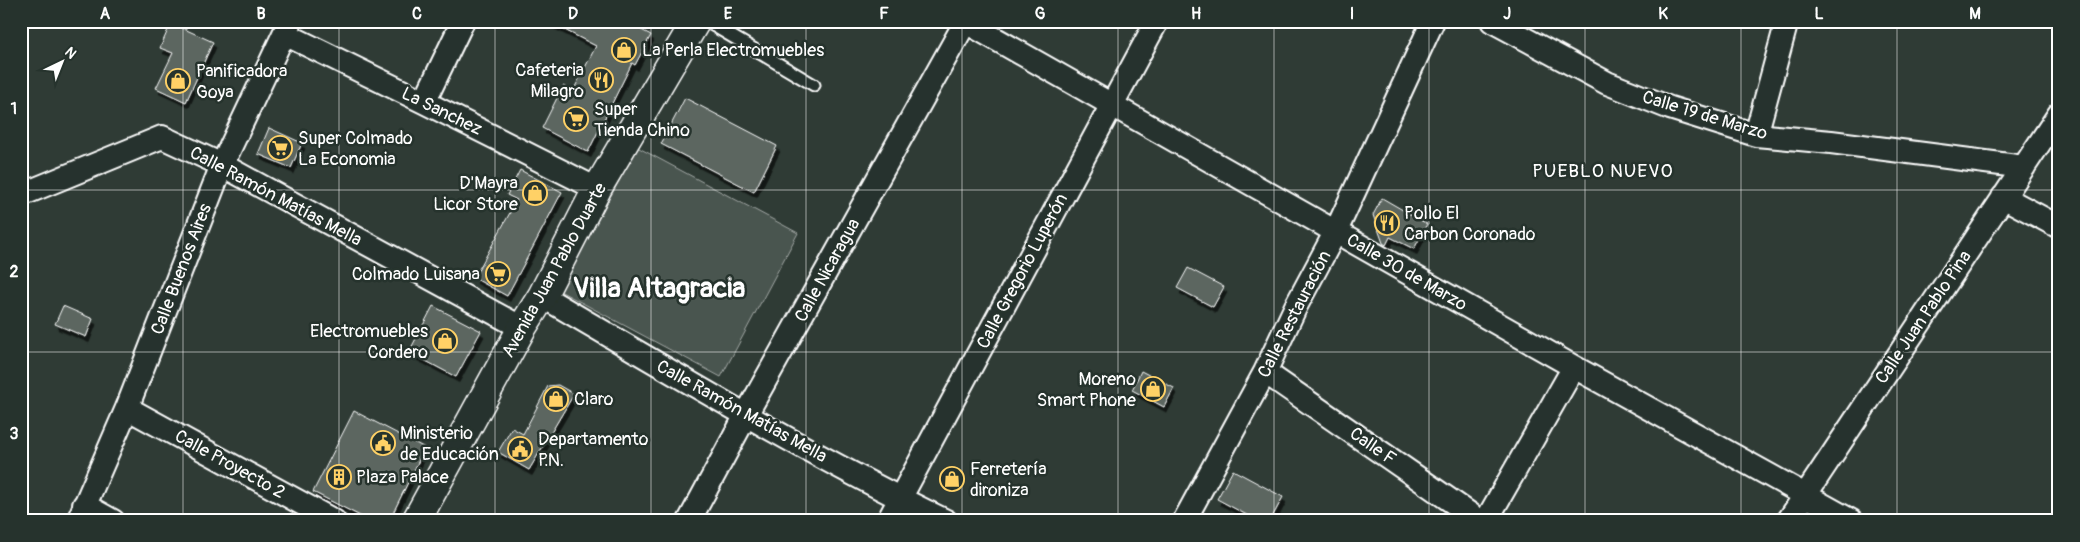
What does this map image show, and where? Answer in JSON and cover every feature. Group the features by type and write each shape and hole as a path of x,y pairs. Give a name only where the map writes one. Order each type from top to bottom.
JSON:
{"main road":[{"name":"Avenida Juan Pablo Duarte","path":"416,521 522,328 542,296 597,189 696,21"}],"street":[{"path":"424,102 463,21"},
{"name":"Calle Gregorio Luperón","path":"888,521 1157,21"},
{"name":"Calle Restauración","path":"1184,521 1265,372 1296,306 1336,231 1433,21"},
{"name":"Calle 19 de Marzo","path":"1492,21 1608,82 1670,108 1756,135 1831,142 2024,167"},
{"path":"1756,135 1787,21"},
{"name":"Calle 30 de Marzo","path":"965,22 1852,521"},
{"name":"Calle Nicaragua","path":"689,521 965,22"},
{"name":"La Sanchez","path":"288,28 424,102 597,189"},
{"name":"Calle Buenos Aires","path":"81,513 127,408 222,165 288,28"},
{"name":"Calle Juan Pablo Pina","path":"1788,521 2059,114"},
{"name":"Calle Ramón Matías Mella","path":"21,195 162,137 222,165 522,328"},
{"path":"2003,197 2059,227"},
{"name":"Calle Ramón Matías Mella","path":"542,296 746,415 946,521"},
{"path":"1486,521 1574,366"},
{"name":"Calle F","path":"1265,372 1480,521"},
{"name":"Calle Proyecto 2","path":"127,408 334,521"},
{"path":"81,513 113,521"}],"lane":[{"path":"706,21 814,85"}],"shaded area":[{"path":"637,147 798,233 721,377 560,291"}],"building":[{"path":"547,21 624,21 651,35 635,65 632,63 588,152 542,128 563,86 573,91 596,46"},
{"path":"171,23 213,42 186,102 156,88 173,53 160,48"},
{"path":"685,98 777,146 754,192 661,144"},
{"name":"Super Colmado La Economia","path":"269,128 302,143 291,168 258,154"},
{"path":"520,170 562,192 507,296 474,278 517,200 507,195"},
{"path":"1382,198 1427,224 1414,249 1390,237 1386,245 1383,243 1373,215"},
{"path":"1188,268 1224,287 1213,307 1177,288"},
{"path":"63,306 93,319 86,337 55,324"},
{"name":"Electromuebles Cordero","path":"433,306 481,331 456,377 409,352"},
{"name":"Moreno Smart Phone","path":"1141,371 1174,388 1164,407 1132,390"},
{"path":"558,385 574,394 529,470 498,452 512,428 523,434 548,386"},
{"path":"354,411 425,448 389,521 370,521 313,492"},
{"path":"1233,470 1283,497 1270,521 1258,521 1217,499"}],"place":[{"name":"La Perla Electromuebles","path":"624,50"},
{"name":"Cafeteria Milagro","path":"601,80"},
{"name":"Panificadora Goya","path":"178,81"},
{"name":"Super Tienda Chino","path":"576,119"},
{"name":"Super Colmado La Economia","path":"280,148"},
{"name":"D'Mayra Licor Store","path":"535,193"},
{"name":"Pollo El Carbon Coronado","path":"1387,223"},
{"name":"Colmado Luisana","path":"498,274"},
{"name":"Electromuebles Cordero","path":"445,341"},
{"name":"Moreno Smart Phone","path":"1153,389"},
{"name":"Claro","path":"556,399"},
{"name":"Ministerio de Educación","path":"383,443"},
{"name":"Departamento P.N.","path":"520,449"},
{"name":"Plaza Palace","path":"339,477"},
{"name":"Ferretería dironiza","path":"952,479"}],"district":[{"name":"PUEBLO NUEVO","path":"1603,170"},
{"name":"Villa Altagracia","path":"659,287"}]}
